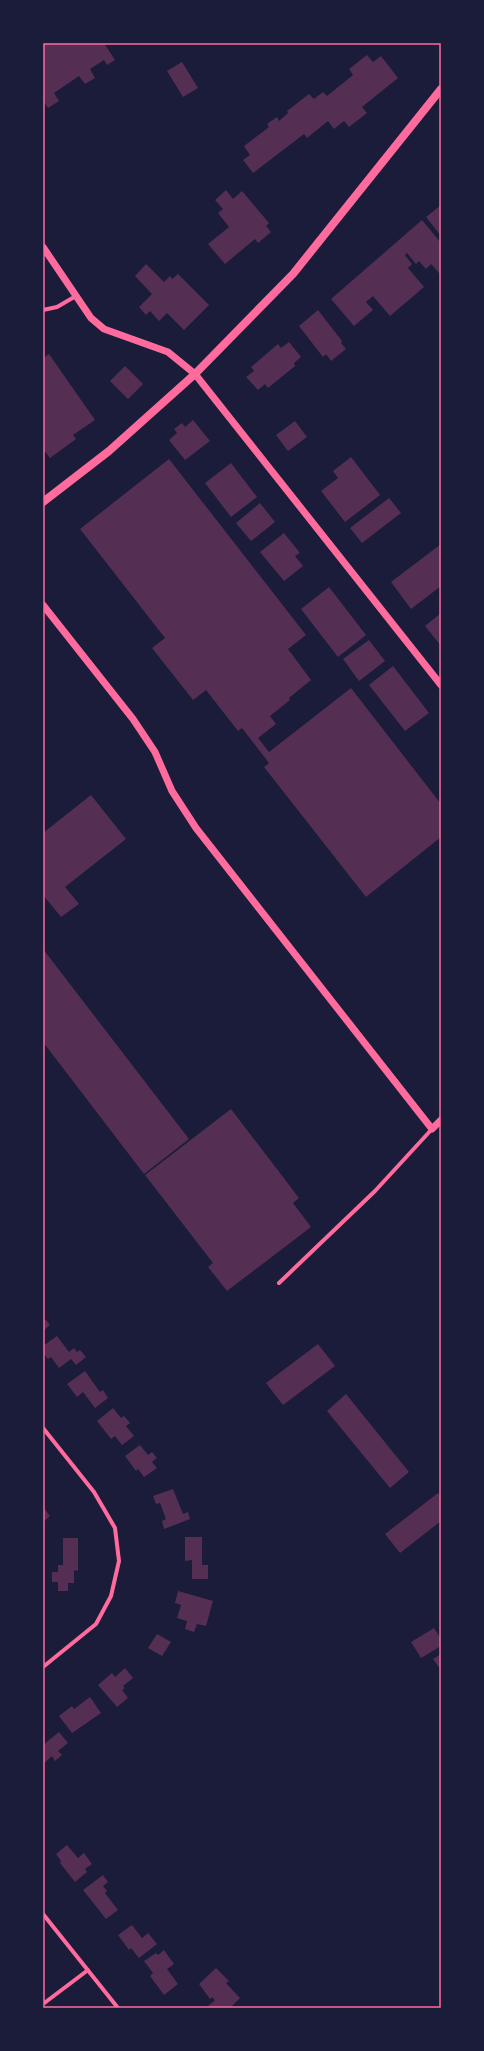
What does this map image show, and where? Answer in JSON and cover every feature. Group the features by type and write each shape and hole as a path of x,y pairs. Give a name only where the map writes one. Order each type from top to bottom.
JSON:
{"main road":[{"path":"43,502 109,451 195,374 293,274 441,89"}],"street":[{"path":"43,247 91,318 104,329 168,352 195,374 441,685"},
{"path":"43,310 57,307 76,296"},
{"path":"43,605 133,719 155,752 172,791 196,828 432,1129"},
{"path":"279,1283 375,1191 441,1120"},
{"path":"43,1428 94,1492 115,1528 119,1561 111,1596 96,1624 43,1667"},
{"path":"43,1914 118,2008"},
{"path":"43,2004 88,1970"}],"building":[{"path":"43,43 104,43 115,60 107,65 104,60 90,69 95,78 85,84 79,76 54,93 59,101 48,108 43,100"},
{"path":"367,55 373,62 381,56 398,78 362,107 367,113 349,127 344,121 334,129 328,121 307,138 304,134 253,173 243,160 250,155 244,146 269,127 267,124 277,117 279,121 288,113 287,111 309,94 314,99 323,92 327,96 353,75 349,69"},
{"path":"182,62 198,88 183,97 167,71"},
{"path":"226,190 233,199 242,191 269,223 266,226 271,232 258,243 255,239 225,264 208,244 229,227 218,213 223,209 215,200"},
{"path":"441,205 441,236 426,217"},
{"path":"422,220 441,243 441,275 431,264 426,269 419,261 416,264 407,253 405,255 412,264 408,268 424,287 390,316 373,296 366,302 373,310 354,326 331,299"},
{"path":"146,264 164,282 170,276 172,279 178,274 209,305 184,330 167,313 159,321 150,311 146,315 139,307 152,294 135,276"},
{"path":"318,310 342,341 341,343 346,349 331,361 326,354 323,357 299,326"},
{"path":"289,342 301,357 294,363 295,366 268,388 265,384 258,390 246,377 254,371 251,367 278,344 281,348"},
{"path":"49,354 95,420 73,435 76,439 50,458 43,449 43,358"},
{"path":"125,366 143,384 128,399 110,381"},
{"path":"193,420 210,441 185,460 169,440 177,433 174,429 182,423 185,427"},
{"path":"295,421 307,437 288,451 276,435"},
{"path":"351,457 380,495 345,522 321,491 338,478 333,471"},
{"path":"169,459 306,635 288,649 311,680 270,716 276,724 258,738 269,752 351,688 441,804 441,837 366,897 264,767 269,763 242,728 238,731 206,690 193,700 152,648 165,638 80,529"},
{"path":"231,463 257,497 231,517 205,483"},
{"path":"389,498 401,513 362,543 350,528"},
{"path":"260,503 275,522 251,541 236,523"},
{"path":"284,533 300,553 295,556 303,566 284,581 260,552"},
{"path":"441,544 441,586 411,609 391,582"},
{"path":"329,587 366,635 338,657 301,609"},
{"path":"441,613 441,646 425,626"},
{"path":"369,640 385,661 359,681 343,659"},
{"path":"393,666 429,713 405,731 369,685"},
{"path":"91,795 126,839 65,887 79,904 61,917 43,895 43,833"},
{"path":"43,949 189,1139 144,1174 43,1042"},
{"path":"231,1109 299,1198 293,1203 311,1227 227,1291 208,1267 213,1263 145,1175"},
{"path":"43,1320 46,1320 50,1325 43,1331"},
{"path":"57,1336 69,1352 74,1348 77,1352 80,1350 86,1357 76,1365 71,1359 59,1368 51,1357 48,1359 43,1353 43,1346"},
{"path":"318,1344 335,1366 283,1405 266,1383"},
{"path":"85,1371 100,1392 103,1390 108,1398 95,1408 83,1392 77,1397 67,1384"},
{"path":"346,1394 409,1472 390,1488 327,1411"},
{"path":"113,1408 121,1418 124,1416 130,1423 126,1426 134,1436 122,1445 115,1436 111,1439 97,1421"},
{"path":"140,1445 148,1455 152,1452 157,1458 152,1462 157,1468 144,1477 138,1469 136,1471 125,1456"},
{"path":"173,1489 183,1514 188,1512 190,1519 164,1529 162,1521 166,1519 160,1503 156,1504 153,1496"},
{"path":"438,1493 441,1497 441,1521 400,1553 385,1534"},
{"path":"43,1507 50,1516 43,1522"},
{"path":"185,1537 202,1537 202,1565 208,1565 208,1579 192,1579 192,1560 185,1561"},
{"path":"63,1538 78,1538 78,1571 74,1570 74,1583 68,1583 68,1591 58,1591 58,1582 52,1582 52,1572 58,1572 58,1565 63,1565"},
{"path":"178,1591 213,1601 206,1626 197,1624 194,1632 185,1629 187,1621 177,1618 181,1605 175,1603"},
{"path":"434,1628 441,1639 441,1646 421,1658 411,1642"},
{"path":"157,1634 171,1642 162,1656 148,1648"},
{"path":"441,1654 441,1670 433,1659"},
{"path":"125,1668 133,1678 123,1686 125,1688 122,1690 128,1698 117,1707 98,1685 112,1673 115,1677"},
{"path":"90,1697 101,1713 72,1733 59,1716 72,1706 74,1709"},
{"path":"59,1732 68,1743 58,1751 62,1755 55,1761 52,1756 43,1764 43,1745"},
{"path":"67,1845 78,1858 84,1853 92,1864 85,1869 87,1872 75,1882 60,1863 61,1861 56,1854"},
{"path":"103,1875 108,1882 103,1886 107,1891 105,1893 118,1910 106,1919 83,1890"},
{"path":"132,1925 142,1938 148,1933 157,1944 139,1958 131,1948 129,1950 118,1935"},
{"path":"164,1950 174,1964 167,1969 178,1984 164,1995 150,1976 153,1973 144,1961 156,1953 158,1955"},
{"path":"216,1968 229,1981 226,1983 240,1998 230,2008 206,2008 215,2000 212,1997 210,1999 199,1984"}]}
